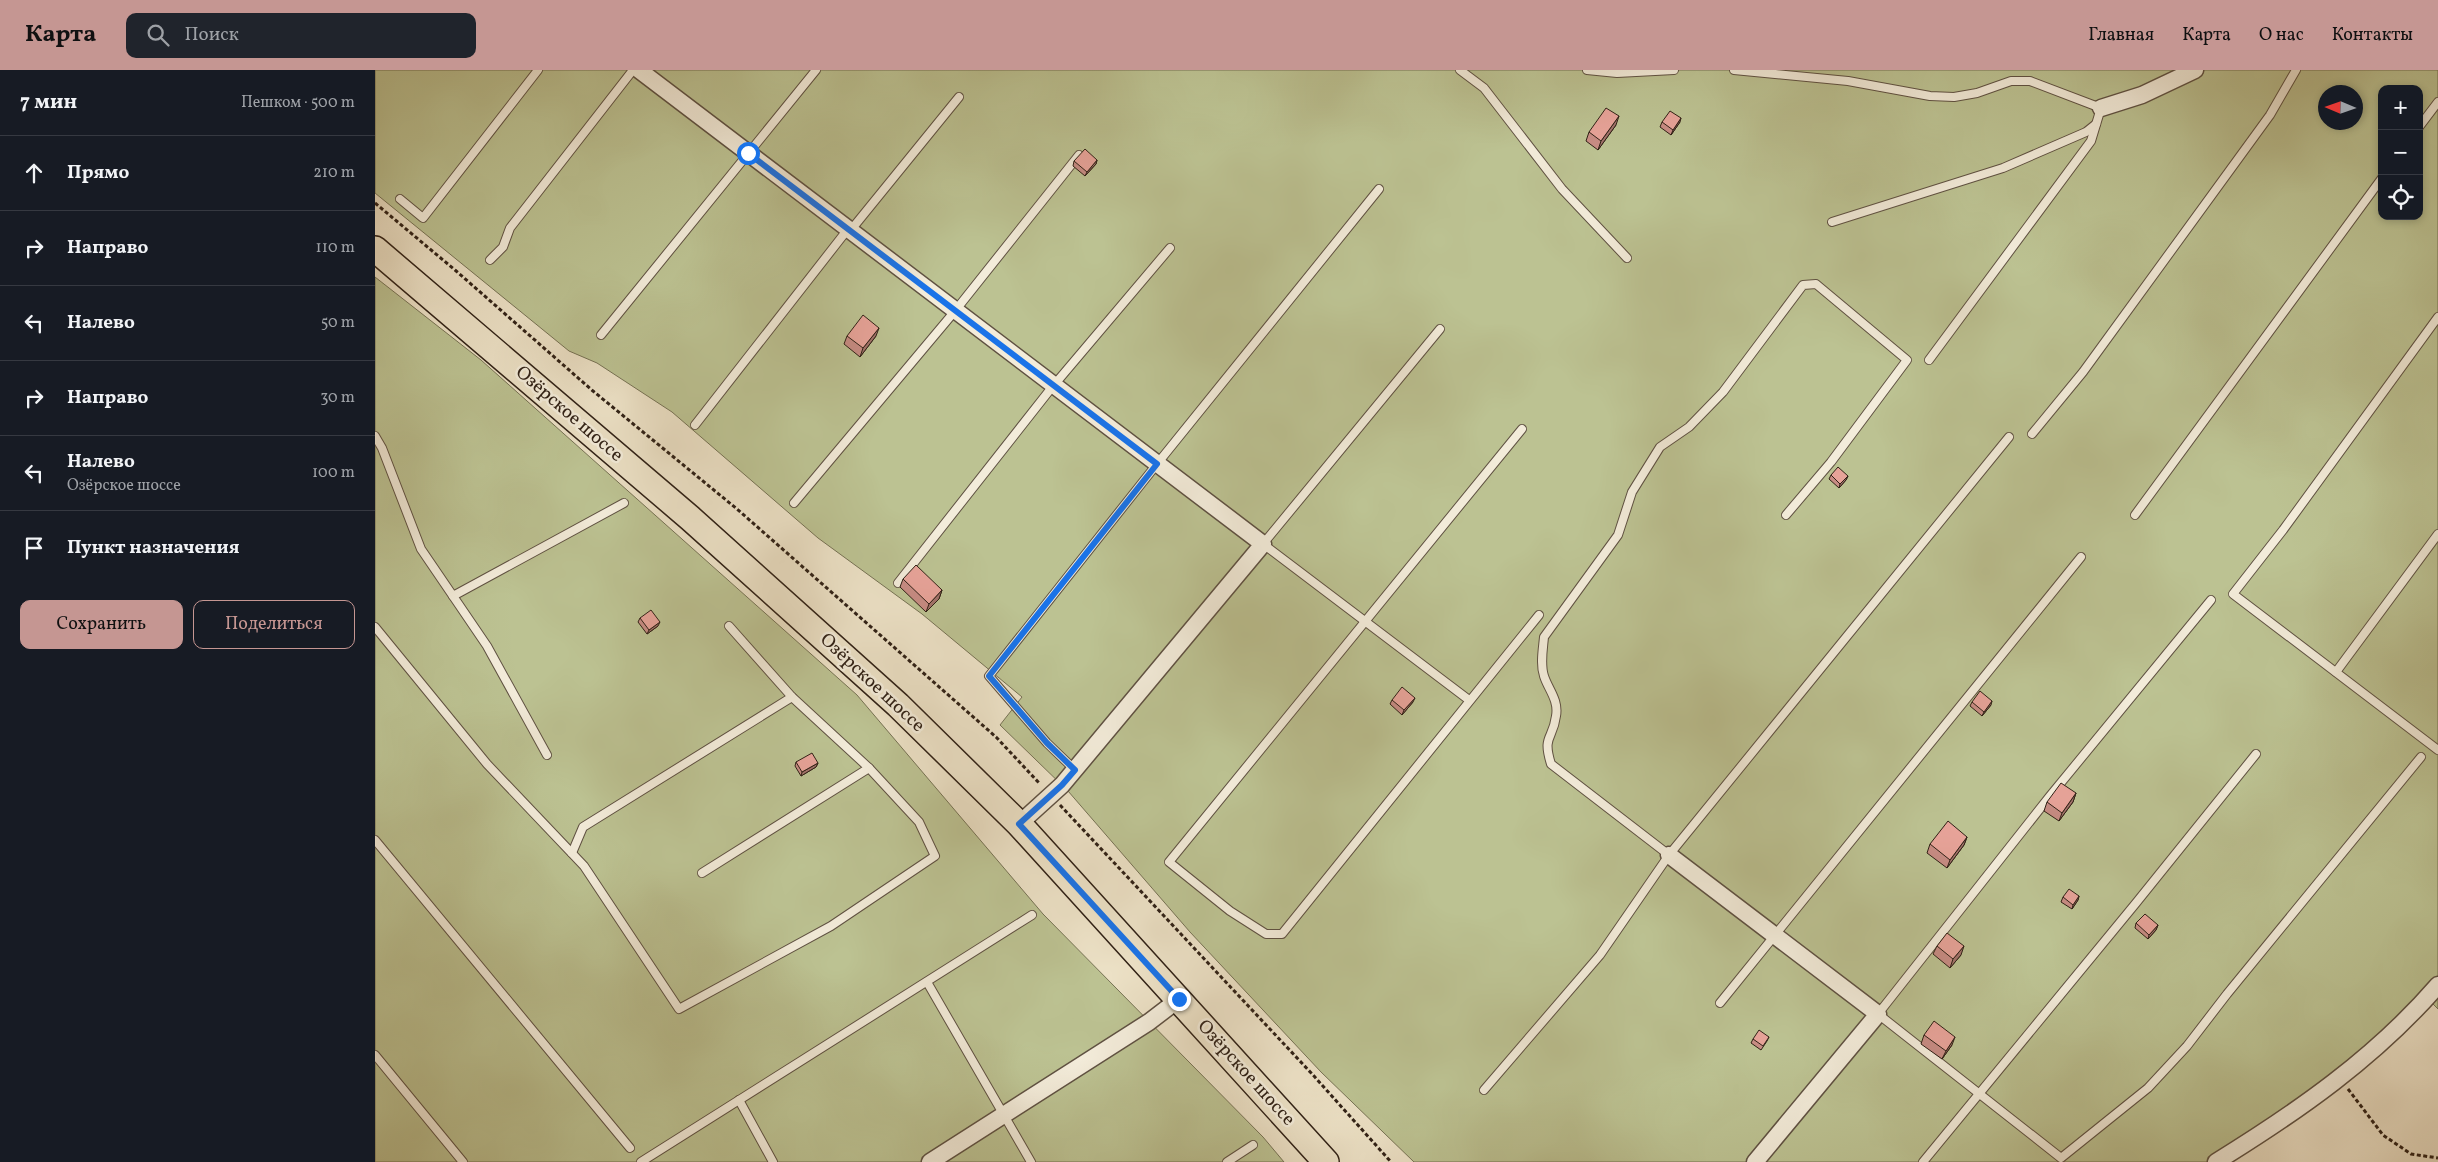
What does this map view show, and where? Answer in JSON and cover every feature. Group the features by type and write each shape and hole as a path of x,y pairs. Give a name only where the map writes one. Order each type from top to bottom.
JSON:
{"main road":[{"name":"Озёрское шоссе","path":"375,249 690,518 899,705 1019,824 1326,1162"}],"street":[{"path":"639,70 1263,544 1075,770 1051,796 1019,824"},
{"path":"2101,108 2142,96 2195,70"},
{"path":"1669,855 1877,1014 1755,1162"},
{"path":"2216,1162 2284,1120 2367,1056 2438,985"},
{"path":"930,1162 1149,1022 1179,999"}],"lane":[{"path":"400,199 423,218 537,70"},
{"path":"490,260 503,247 510,228 633,70"},
{"path":"601,335 817,70"},
{"path":"1460,70 1485,88 1562,189 1627,258"},
{"path":"1587,70 1617,73 1675,70"},
{"path":"1734,70 1848,81 1929,96 1954,97 1977,93 2011,81 2030,81 2101,108 2091,141 1929,360"},
{"path":"2032,434 2083,372 2270,115 2296,70"},
{"path":"695,426 848,229 855,225 959,97"},
{"path":"2423,122 2438,102"},
{"path":"1831,222 2003,168 2085,132 2095,124"},
{"path":"794,503 955,310 1079,155"},
{"path":"2135,515 2378,183"},
{"path":"1075,770 1047,743 989,676 1379,189"},
{"path":"898,583 1055,386 1170,248"},
{"path":"1669,855 1551,764 1546,746 1557,715 1554,694 1543,675 1542,654 1544,637 1618,535 1632,492 1660,447 1689,426 1723,392 1803,285 1816,284 1907,360 1831,462 1785,515"},
{"path":"2437,748 2233,594 2283,530 2438,317"},
{"path":"1440,329 1263,544 1469,700"},
{"path":"1522,429 1366,623 1169,862 1230,912 1266,934 1282,934 1539,615"},
{"path":"375,436 382,448 421,549 487,646 547,754"},
{"path":"1484,1090 1600,955 1669,855 2009,437"},
{"path":"453,596 624,503"},
{"path":"2336,672 2438,534"},
{"path":"1720,1003 2081,557"},
{"path":"2211,600 2050,796 1877,1014 2061,1158 2148,1088 2187,1046 2227,994 2421,757"},
{"path":"375,627 487,764 584,866 679,1009 831,926 935,856 919,822 869,768 792,697 729,626"},
{"path":"572,853 583,827 792,697"},
{"path":"1923,1162 2256,754"},
{"path":"702,874 869,768"},
{"path":"375,840 630,1148"},
{"path":"641,1162 1032,915"},
{"path":"927,982 1031,1162"},
{"path":"375,1055 463,1162"},
{"path":"739,1100 773,1162"},
{"path":"1227,1162 1253,1145"}],"path":[{"path":"375,204 455,270 593,391 744,516 996,737 1313,1075 1391,1162"},
{"path":"2339,1078 2383,1135 2411,1154 2438,1158"}],"green space":[{"path":"375,70 2438,70 2438,1009 2427,998 2367,1057 2216,1162 1414,1162 1321,1072 1190,932 1068,791 1000,725 1022,697 922,614 818,538 672,412 597,363 569,351 375,193"},
{"path":"375,277 481,360 857,695 1043,914 1263,1137 1284,1162 375,1162"}],"building":[{"path":"1606,108 1619,116 1601,141 1589,132"},
{"path":"1670,111 1681,118 1673,130 1662,122"},
{"path":"1085,149 1097,160 1087,172 1074,161"},
{"path":"863,315 879,328 863,348 847,336"},
{"path":"1838,467 1848,476 1840,484 1831,475"},
{"path":"916,565 942,590 929,604 903,579"},
{"path":"651,610 660,622 649,630 640,618"},
{"path":"1402,687 1415,698 1404,710 1392,700"},
{"path":"1980,691 1992,701 1984,712 1972,702"},
{"path":"812,753 818,763 802,772 796,762"},
{"path":"2061,783 2076,793 2062,813 2047,802"},
{"path":"1948,821 1967,837 1950,860 1930,844"},
{"path":"2069,889 2079,896 2073,905 2063,897"},
{"path":"2145,914 2158,925 2149,935 2136,923"},
{"path":"1947,933 1964,946 1953,959 1937,946"},
{"path":"1934,1021 1955,1037 1946,1051 1924,1035"},
{"path":"1759,1030 1769,1037 1763,1046 1753,1039"}],"route":[{"path":"748,153 1157,464 989,676 1012,700 1047,743 1075,770 1062,785 1019,824 1179,999"}]}
